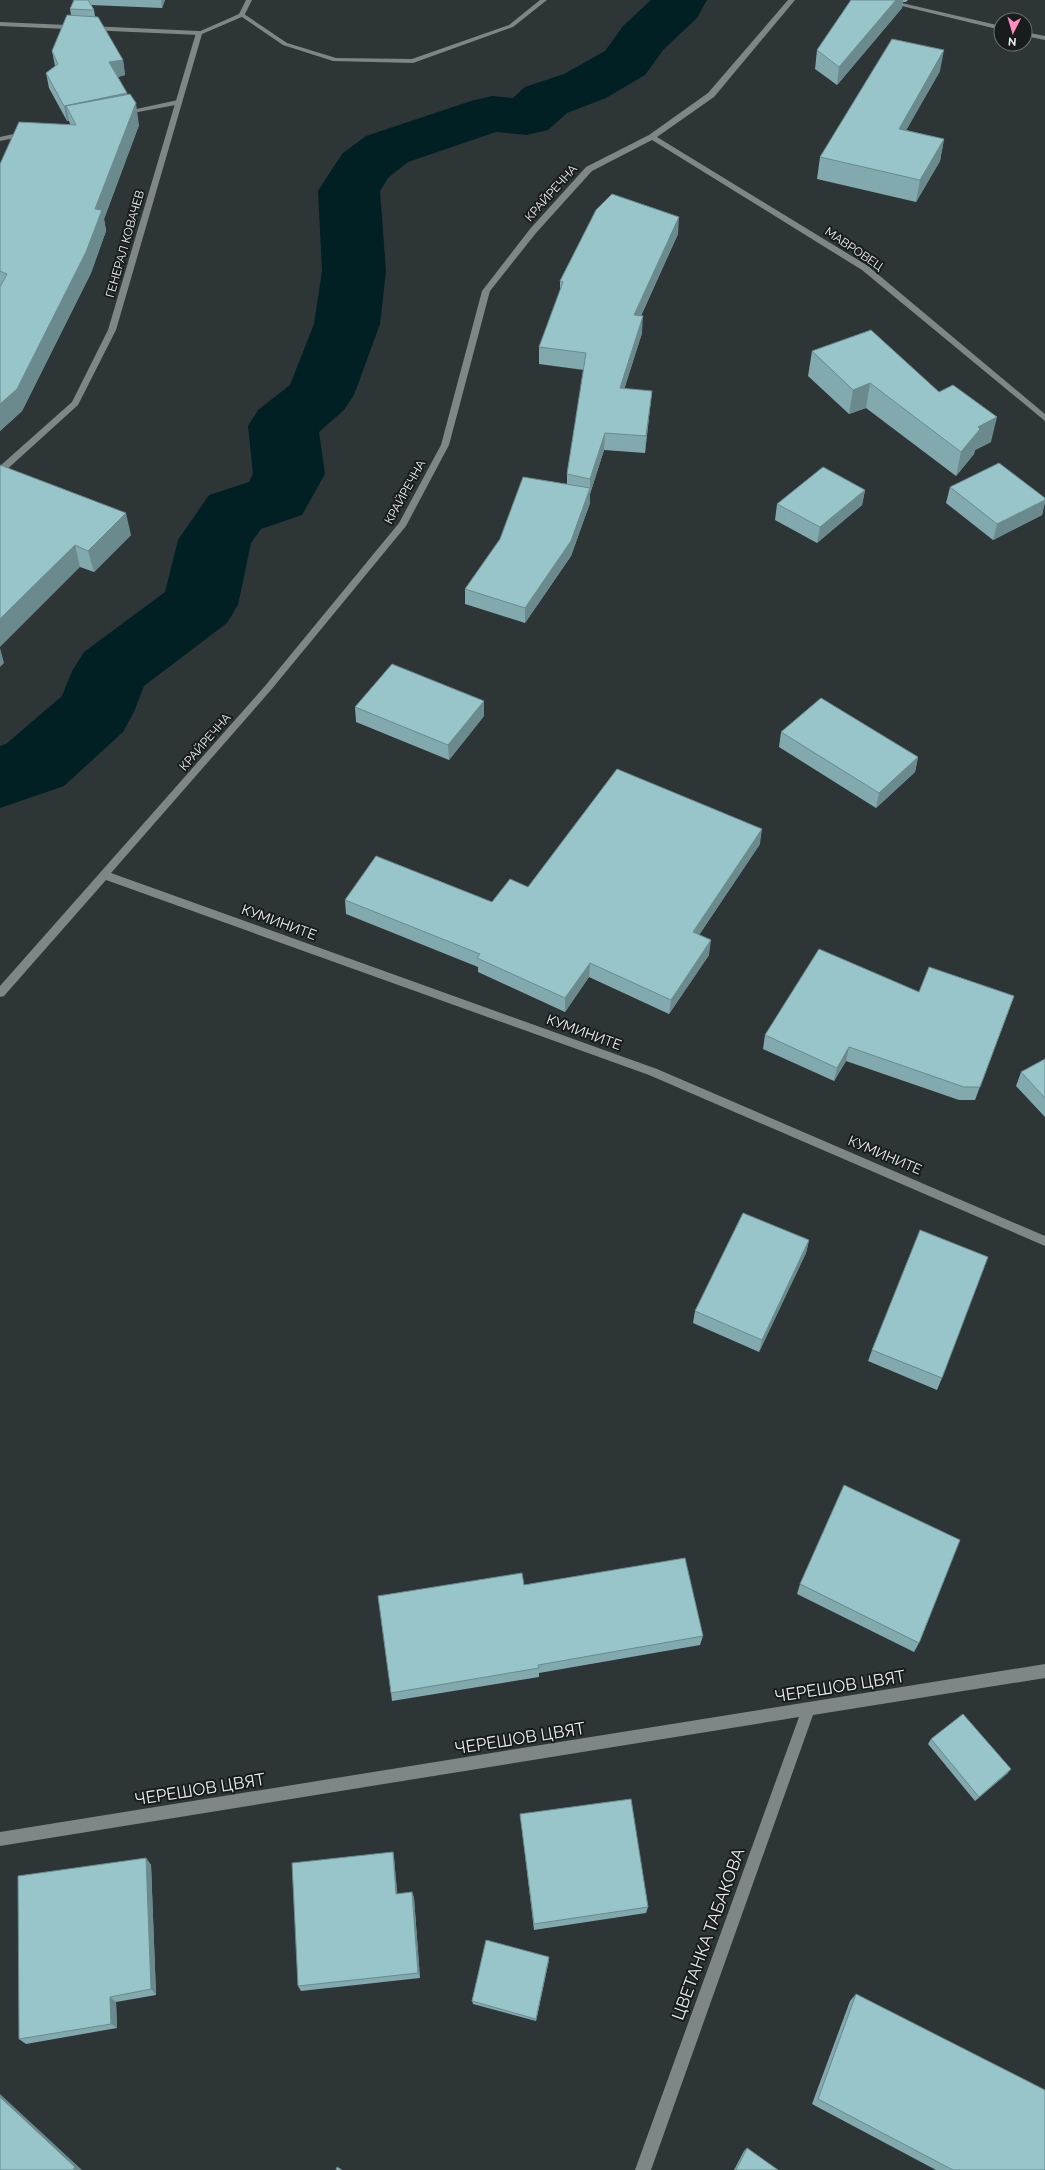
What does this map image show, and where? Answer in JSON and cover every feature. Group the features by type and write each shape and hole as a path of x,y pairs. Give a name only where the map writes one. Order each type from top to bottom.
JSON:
{"street":[{"path":"0,24 199,33 242,16 249,0"},
{"path":"242,16 285,44 335,60 413,61 511,26 544,0"},
{"name":"КРАЙРЕЧНА","path":"0,993 268,688 403,524 444,445 486,291 533,231 589,169 652,137 711,96 792,0"},
{"path":"880,0 993,26"},
{"name":"ГЕНЕРАЛ КОВАЧЕВ","path":"0,471 75,403 112,330 199,33"},
{"path":"1033,36 1045,38"},
{"path":"116,115 178,102"},
{"path":"0,139 39,131"},
{"name":"МАВРОВЕЦ","path":"652,137 865,268 1045,418"},
{"name":"КУМИНИТЕ","path":"104,875 653,1072 1045,1240"},
{"name":"ЧЕРЕШОВ ЦВЯТ","path":"0,1839 1045,1671"},
{"name":"ЦВЕТАНКА ТАБАКОВА","path":"643,2170 808,1710"}],"building":[{"path":"74,0 88,0 94,10 70,9"},
{"path":"851,0 896,0 839,67 817,50"},
{"path":"67,15 98,17 123,60 109,62 127,93 64,106 46,73 58,64 52,51"},
{"path":"892,39 944,50 899,129 944,139 920,180 820,157"},
{"path":"130,94 136,103 95,209 102,210 86,252 17,389 0,404 0,287 7,274 0,271 0,164 19,122 76,125 66,106"},
{"path":"612,194 679,217 634,315 643,316 620,388 652,391 646,436 605,433 590,479 567,474 586,353 539,347 563,282 560,281 596,210"},
{"path":"871,330 939,392 953,385 997,417 978,427 980,429 961,452 870,383 853,390 812,351"},
{"path":"999,463 1045,498 1045,500 997,524 950,487"},
{"path":"0,465 126,513 88,551 75,545 0,619"},
{"path":"823,467 865,490 820,527 777,504"},
{"path":"523,477 590,488 571,541 525,608 465,589 500,539"},
{"path":"392,664 484,701 448,745 355,707"},
{"path":"821,698 918,757 879,793 781,732"},
{"path":"617,769 762,829 693,932 711,940 671,1000 590,963 565,998 477,958 480,954 345,900 376,856 492,902 510,879 528,887"},
{"path":"819,949 919,992 929,967 1014,996 980,1087 964,1087 849,1047 837,1068 765,1035"},
{"path":"1045,1059 1045,1098 1021,1072"},
{"path":"743,1213 809,1240 762,1340 695,1311"},
{"path":"920,1230 988,1257 942,1378 872,1350"},
{"path":"844,1485 960,1540 919,1643 800,1584"},
{"path":"685,1558 703,1636 538,1665 539,1668 391,1693 378,1596 522,1573 524,1585"},
{"path":"963,1714 1011,1769 979,1797 931,1739"},
{"path":"631,1799 648,1907 534,1924 520,1814"},
{"path":"393,1852 396,1894 412,1892 418,1973 298,1986 292,1863"},
{"path":"146,1858 151,1989 110,1997 111,2024 19,2039 18,1876"},
{"path":"486,1940 549,1957 536,2019 472,2001"},
{"path":"856,1994 1045,2090 1045,2170 953,2170 818,2099"},
{"path":"0,2097 75,2167 73,2170 0,2170"},
{"path":"747,2148 778,2170 736,2170"}],"waterway":[{"path":"0,778 35,765 95,712 111,671 200,605 215,540 235,512 277,498 289,474 283,426 320,395 347,324 354,271 352,218 349,191 365,166 387,149 492,114 527,117 546,100 585,86 625,63 643,38 677,6 679,0"}]}
